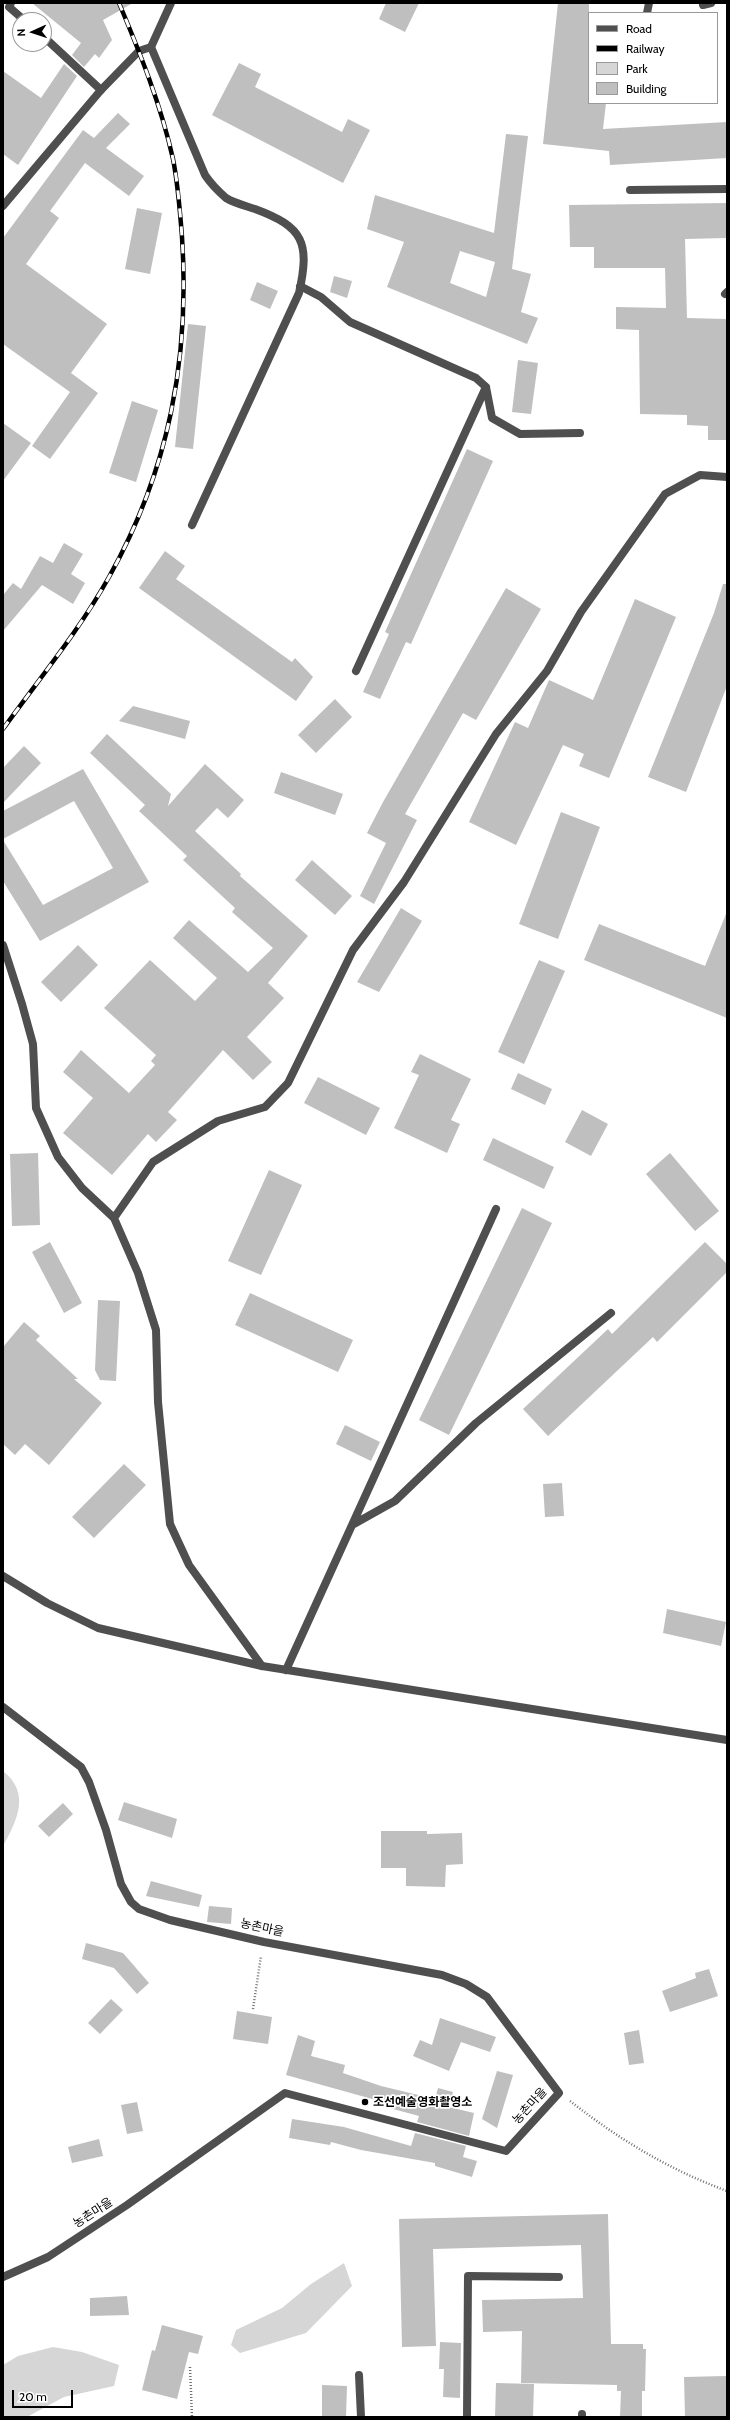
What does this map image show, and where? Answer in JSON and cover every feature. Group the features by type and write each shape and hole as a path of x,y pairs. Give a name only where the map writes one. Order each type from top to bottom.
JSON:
{"street":[{"path":"11,3 9,7 15,12"},
{"path":"3,206 101,90 139,51 151,47 171,3"},
{"path":"52,45 101,90"},
{"path":"151,47 205,175 214,187 228,199 272,215 293,229 303,244 304,271 300,286 192,525"},
{"path":"630,190 727,189"},
{"path":"300,286 321,297 350,322 476,378 486,387 492,418 520,434 580,433"},
{"path":"356,671 486,387"},
{"path":"114,1218 153,1162 218,1121 265,1107 288,1083 353,950 404,882 496,734 547,671 581,612 656,506 665,494 700,475 727,477"},
{"path":"3,945 22,1004 32,1044 36,1108 58,1157 82,1188 114,1218 138,1273 156,1330 158,1402 170,1524 189,1565 262,1666"},
{"path":"286,1670 354,1524 496,1209"},
{"path":"354,1524 395,1501 476,1423 611,1314"},
{"path":"3,1576 47,1603 98,1628 262,1666 727,1740"},
{"name":"농촌마을","path":"3,1706 81,1768 89,1782 106,1830 121,1884 131,1902 139,1909 170,1920 264,1942 442,1975 466,1984 487,1998 559,2093 506,2151 285,2093 127,2205 48,2256 3,2277"},
{"path":"467,2417 468,2276 559,2277"},
{"path":"359,2375 361,2417"}],"path":[{"path":"253,2010 264,1942"},
{"path":"559,2093 603,2127 647,2155 684,2175 727,2191"},
{"path":"190,2367 192,2417"}],"green space":[{"path":"3,1771 12,1780 17,1788 19,1807 13,1827 3,1846"},
{"path":"344,2263 352,2286 306,2333 240,2353 231,2345 236,2330 282,2308 311,2284"},
{"path":"53,2347 82,2352 119,2365 114,2386 64,2397 27,2417 3,2417 3,2365 18,2356"}],"building":[{"path":"32,3 133,3 103,20 112,40 99,58 95,54 84,67 72,55 81,43 52,19 52,12 43,12"},
{"path":"386,3 419,3 405,32 379,19"},
{"path":"558,3 589,3 588,104 606,104 603,129 727,122 727,158 610,165 609,151 543,144"},
{"path":"239,63 261,74 255,87 342,132 348,119 370,130 343,183 212,115"},
{"path":"64,64 77,76 18,165 3,154 3,71 41,98"},
{"path":"118,113 130,124 106,148 144,176 129,196 85,163 50,211 59,218 26,264 107,324 71,373 98,393 50,459 32,446 70,392 3,344 3,238 83,130 94,138"},
{"path":"506,134 528,136 512,269 531,274 521,312 538,318 527,344 387,287 404,242 367,229 375,195 494,233","holes":["460,251 495,262 486,297 450,283"]},
{"path":"727,203 727,238 685,239 687,318 727,319 727,440 708,440 708,426 687,425 687,415 640,414 639,330 616,329 616,307 666,308 665,268 594,268 594,247 570,247 569,205"},
{"path":"137,208 162,213 150,274 125,269"},
{"path":"334,276 352,281 347,298 330,292"},
{"path":"257,282 278,291 270,309 250,300"},
{"path":"188,324 206,326 193,449 175,447"},
{"path":"518,360 538,363 531,414 512,412"},
{"path":"132,401 158,410 136,482 109,473"},
{"path":"3,423 31,443 3,481"},
{"path":"467,449 493,461 411,644 406,642 380,699 363,692 389,634 385,632"},
{"path":"64,543 83,554 71,574 85,583 73,604 42,585 3,631 3,595 13,583 21,589 40,556 53,563"},
{"path":"165,551 185,566 176,579 292,662 295,658 313,677 296,701 139,588"},
{"path":"723,584 727,584 727,686 686,792 648,777 714,613"},
{"path":"506,588 541,609 476,720 463,713 405,814 417,820 374,904 360,896 386,843 367,833 383,802"},
{"path":"635,599 676,617 609,778 579,766 584,754 563,745 516,845 469,822 515,722 528,728 549,680 593,700"},
{"path":"335,699 352,717 316,753 298,735"},
{"path":"133,706 190,721 185,739 119,721"},
{"path":"107,734 171,794 168,806 205,764 244,800 228,818 217,808 195,831 241,874 240,876 308,936 268,983 284,998 247,1037 272,1062 253,1080 223,1050 168,1112 177,1120 156,1142 148,1134 112,1175 63,1133 93,1098 63,1072 81,1050 129,1093 155,1065 151,1061 156,1055 104,1008 150,960 195,1001 217,978 173,938 189,920 248,972 273,948 232,912 235,908 183,860 187,856 139,811 145,805 90,753"},
{"path":"24,746 41,763 3,803 3,768"},
{"path":"83,769 149,882 40,941 3,881 3,840 43,905 113,868 74,801 3,839 3,811"},
{"path":"281,772 343,794 335,815 274,793"},
{"path":"561,812 600,827 558,939 519,924"},
{"path":"312,860 352,896 335,915 295,880"},
{"path":"401,908 422,921 379,992 357,982"},
{"path":"726,914 727,1018 584,960 599,924 705,966"},
{"path":"78,945 98,965 61,1002 41,982"},
{"path":"539,960 565,971 524,1064 498,1052"},
{"path":"420,1054 471,1079 451,1120 460,1124 447,1153 394,1128 419,1075 411,1072"},
{"path":"518,1073 552,1089 545,1105 511,1089"},
{"path":"318,1077 380,1108 366,1135 304,1103"},
{"path":"582,1110 608,1124 591,1156 565,1142"},
{"path":"493,1138 554,1167 544,1189 483,1160"},
{"path":"38,1153 40,1225 12,1226 10,1154"},
{"path":"670,1153 719,1211 695,1231 646,1174"},
{"path":"269,1170 302,1185 261,1275 228,1261"},
{"path":"522,1208 552,1223 449,1435 419,1420"},
{"path":"50,1242 82,1303 64,1313 32,1252"},
{"path":"705,1242 727,1264 727,1272 657,1342 653,1337 548,1436 523,1409 608,1329 612,1334"},
{"path":"250,1293 353,1340 338,1372 235,1325"},
{"path":"98,1300 120,1301 116,1381 100,1380 95,1370"},
{"path":"24,1322 40,1336 36,1340 78,1379 74,1379 102,1403 49,1465 25,1444 15,1455 3,1444 3,1347"},
{"path":"345,1425 380,1442 371,1461 336,1444"},
{"path":"124,1464 146,1485 94,1538 72,1517"},
{"path":"562,1483 564,1516 545,1517 543,1484"},
{"path":"667,1609 726,1622 721,1646 663,1633"},
{"path":"124,1802 177,1819 172,1838 118,1820"},
{"path":"63,1803 73,1814 49,1837 38,1826"},
{"path":"381,1831 427,1831 427,1834 462,1833 463,1864 446,1865 445,1887 406,1886 406,1868 381,1868"},
{"path":"151,1881 202,1895 199,1907 146,1896"},
{"path":"209,1906 232,1908 231,1924 207,1922"},
{"path":"86,1943 123,1953 149,1983 137,1994 114,1968 82,1959"},
{"path":"709,1969 718,1996 670,2012 662,1991 696,1978 695,1973"},
{"path":"111,1999 123,2010 100,2034 88,2023"},
{"path":"237,2011 272,2017 268,2044 233,2039"},
{"path":"440,2018 496,2037 490,2052 461,2042 449,2071 413,2056 420,2040 432,2045"},
{"path":"639,2030 644,2063 629,2065 624,2033"},
{"path":"298,2035 315,2041 311,2056 345,2065 343,2073 381,2086 435,2099 438,2088 453,2092 449,2107 474,2113 469,2136 417,2122 419,2116 382,2106 383,2102 286,2075"},
{"path":"497,2071 513,2075 497,2128 482,2119"},
{"path":"137,2102 143,2131 127,2134 121,2105"},
{"path":"292,2119 344,2127 411,2146 415,2133 466,2146 463,2157 477,2161 472,2177 435,2166 435,2163 361,2150 331,2142 330,2145 289,2138"},
{"path":"99,2139 103,2156 72,2163 68,2147"},
{"path":"608,2214 611,2344 643,2344 643,2349 646,2349 645,2391 642,2391 642,2417 620,2417 621,2391 617,2391 617,2385 521,2383 522,2331 483,2332 482,2300 583,2298 581,2245 433,2249 436,2346 402,2347 399,2219"},
{"path":"127,2296 129,2315 90,2316 90,2298"},
{"path":"162,2325 203,2336 198,2354 189,2352 177,2399 142,2390 152,2350 155,2351"},
{"path":"440,2342 461,2343 460,2398 443,2397 444,2369 439,2369"},
{"path":"726,2376 727,2417 685,2417 684,2377"},
{"path":"496,2383 534,2384 533,2417 495,2417"},
{"path":"322,2385 347,2386 346,2417 322,2417"}],"railway":[{"path":"3,729 85,616 109,577 130,537 147,496 161,454 171,412 178,370 184,282 179,198 175,168 156,99 119,3"}],"place":[{"name":"조선예술영화촬영소","path":"365,2102"}]}
